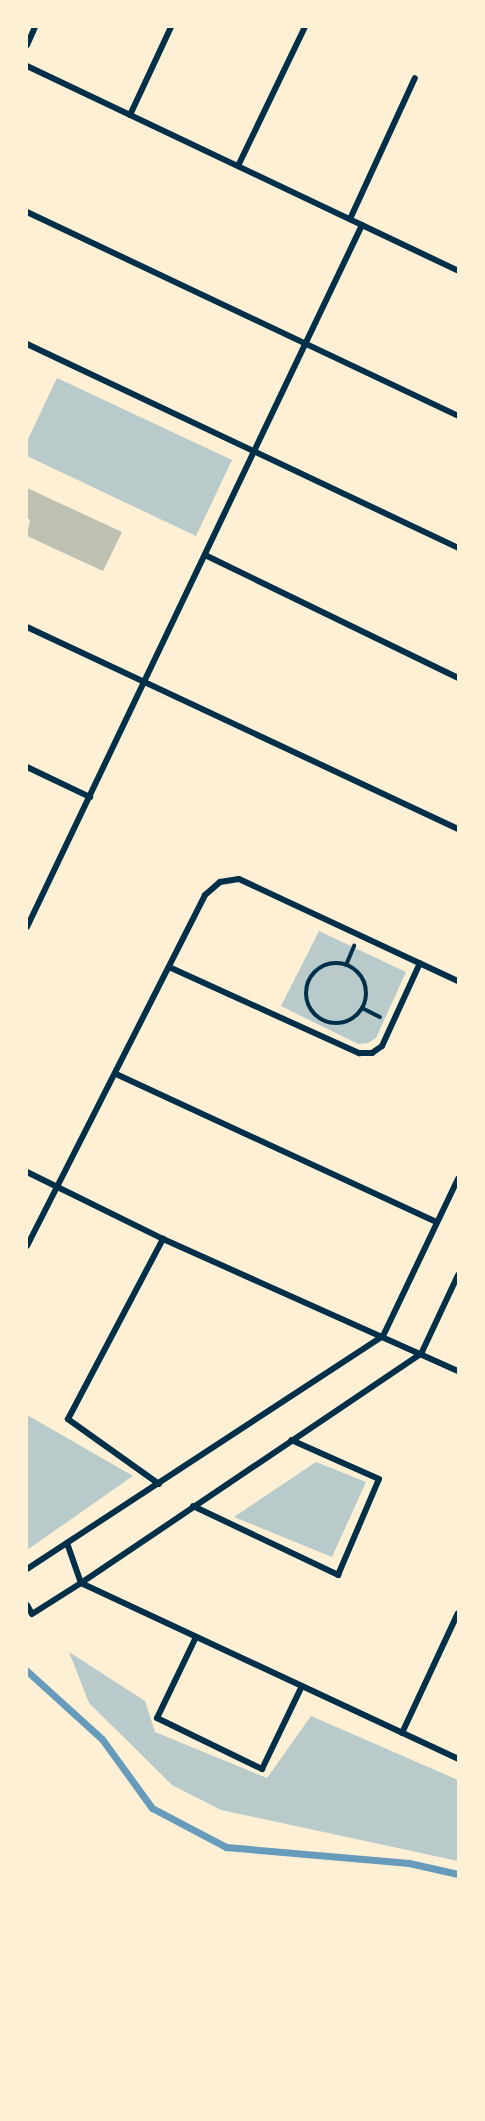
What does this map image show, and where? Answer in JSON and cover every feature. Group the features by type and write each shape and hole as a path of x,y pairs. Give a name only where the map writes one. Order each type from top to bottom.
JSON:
{"street":[{"path":"27,45 35,27"},
{"path":"130,116 171,27"},
{"path":"238,166 305,27"},
{"path":"27,66 458,271"},
{"path":"350,219 415,78"},
{"path":"27,212 458,416"},
{"path":"27,927 362,225"},
{"path":"27,344 458,548"},
{"path":"205,555 458,678"},
{"path":"27,627 458,829"},
{"path":"27,767 90,797"},
{"path":"27,1246 59,1188 205,895 220,882 239,879 458,981"},
{"path":"27,907 35,911"},
{"path":"169,967 359,1053 372,1053 382,1046 420,963"},
{"path":"116,1074 437,1222"},
{"path":"27,1172 163,1239 458,1371"},
{"path":"27,1569 382,1336 458,1179"},
{"path":"159,1484 68,1419 163,1239"},
{"path":"27,1605 32,1614 420,1354 458,1275"},
{"path":"193,1506 338,1575 379,1479 291,1440"},
{"path":"67,1544 81,1582 458,1759"},
{"path":"402,1733 458,1613"},
{"path":"196,1637 157,1718 262,1769 302,1686"}],"path":[{"path":"346,965 360,976 364,985 362,1008 345,1022 326,1022 307,1002 307,983 318,969 346,965"},
{"path":"362,1008 392,1024"}],"shaded area":[{"path":"57,378 232,460 196,536 27,456 27,441"},
{"path":"319,931 406,972 376,1038 368,1043 358,1044 281,1006"},
{"path":"27,1415 133,1476 27,1550"},
{"path":"316,1462 366,1482 332,1557 234,1517"},
{"path":"69,1652 145,1701 155,1732 267,1778 311,1716 458,1780 458,1861 221,1810 172,1785 89,1703"}],"building":[{"path":"27,488 122,532 103,571 27,536 30,520 27,518"}],"waterway":[{"path":"27,1671 102,1739 152,1808 226,1847 409,1863 458,1874"}]}
